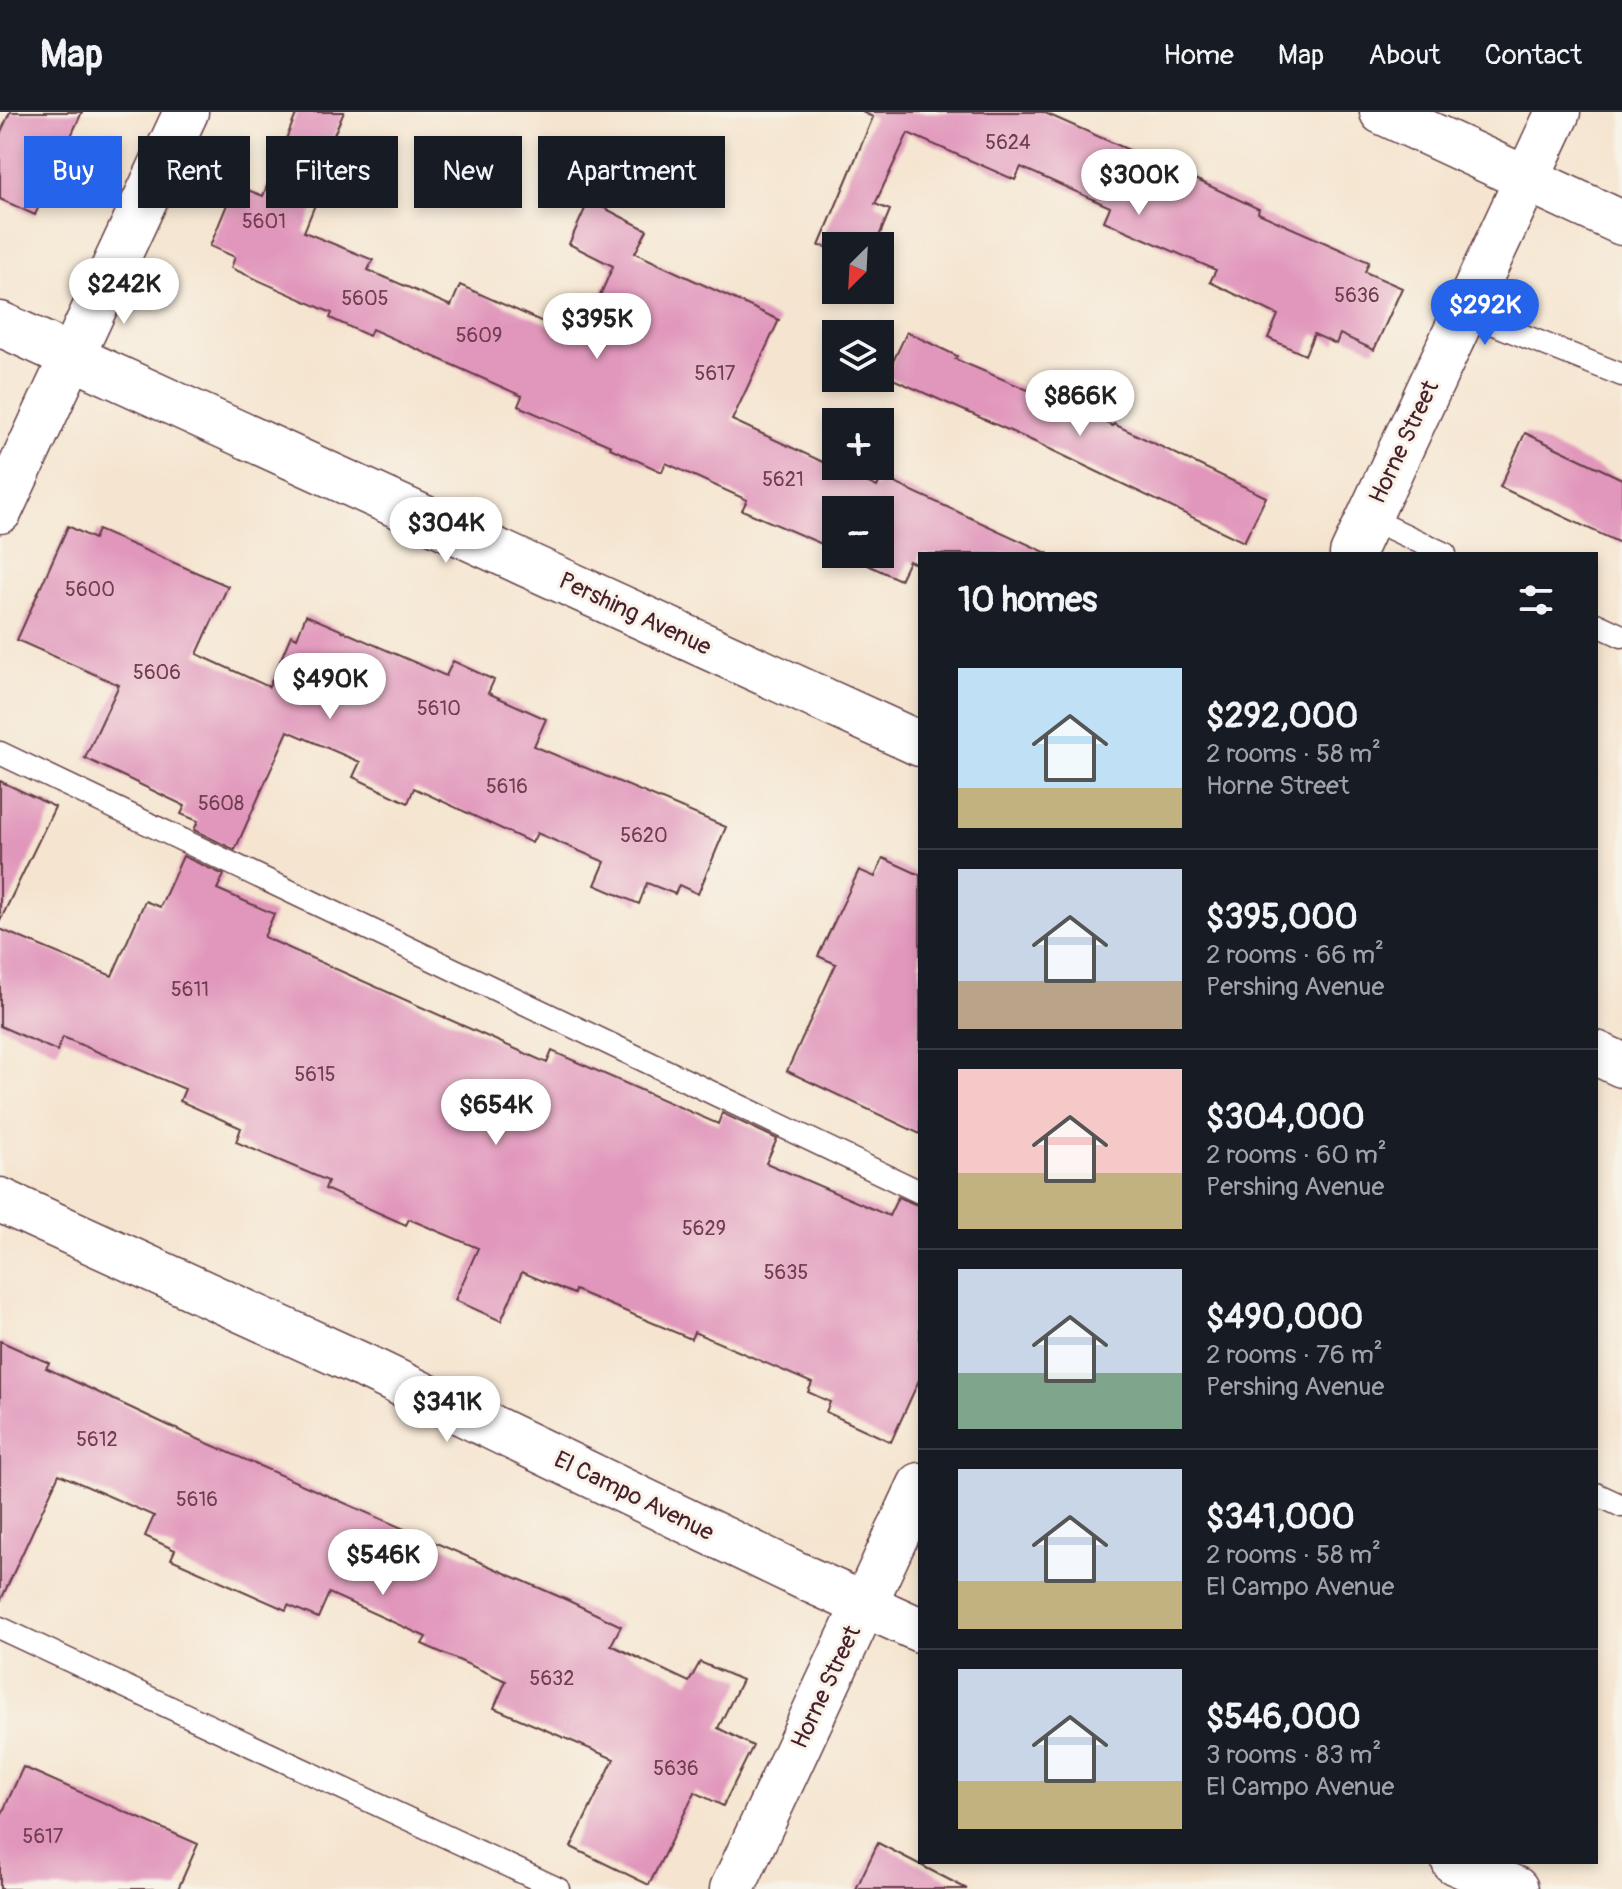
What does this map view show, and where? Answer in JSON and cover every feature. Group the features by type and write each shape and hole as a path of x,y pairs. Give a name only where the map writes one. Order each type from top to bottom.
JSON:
{"street":[{"path":"0,511 186,112"},
{"path":"1382,112 1622,223"},
{"name":"Horne Street","path":"1360,536 1558,112"},
{"name":"Pershing Avenue","path":"0,324 918,743"},
{"path":"1598,1054 1622,1065"},
{"name":"El Campo Avenue","path":"0,1200 364,1366 918,1629"},
{"name":"Horne Street","path":"732,1889 918,1489"},
{"path":"1459,1864 1516,1889"}],"lane":[{"path":"1464,312 1622,375"},
{"path":"1360,536 1436,552"},
{"path":"1598,625 1622,636"},
{"path":"0,753 918,1191"},
{"path":"1598,1495 1622,1506"},
{"path":"0,1628 558,1889"}],"building":[{"path":"10,112 82,112 71,136 24,136 24,208 38,208 35,215 0,199 0,134"},
{"path":"297,112 344,112 333,136 287,136"},
{"path":"862,112 1043,112 1197,180 1259,209 1258,213 1369,262 1365,272 1402,288 1374,350 1340,334 1336,344 1314,334 1305,355 1268,338 1278,315 1210,282 1216,270 1104,221 1110,207 1021,167 1015,180 908,133 875,204 890,210 881,232 825,232 873,117"},
{"path":"266,189 266,208 314,208 304,232 373,260 368,270 451,306 460,285 581,339 613,266 569,244 585,208 604,208 647,230 635,253 779,320 732,420 822,462 822,480 862,480 877,487 880,480 889,480 1045,552 918,552 916,564 909,561 900,580 874,568 894,568 894,496 822,496 822,544 742,510 747,500 666,463 662,472 518,406 522,396 372,329 369,336 330,318 332,313 231,268 235,257 210,246 226,208 250,208 250,191 263,196"},
{"path":"907,332 957,356 955,359 1114,424 1266,497 1244,542 1035,442 894,380 894,359"},
{"path":"1525,433 1622,479 1622,544 1500,487"},
{"path":"68,526 94,539 98,530 228,586 197,654 269,687 291,635 297,638 306,615 446,676 453,661 494,680 488,693 546,719 534,746 726,827 698,894 679,885 675,894 647,883 639,904 595,885 605,862 537,833 532,843 414,788 408,803 353,777 360,762 288,731 235,850 194,830 198,821 181,814 185,806 85,758 119,685 17,640"},
{"path":"0,781 55,807 0,921"},
{"path":"183,856 224,875 217,889 274,914 264,937 547,1063 552,1051 718,1124 722,1113 777,1139 766,1163 889,1216 898,1197 918,1205 918,1382 891,1442 826,1412 830,1402 808,1392 812,1383 694,1332 691,1339 575,1290 574,1294 522,1272 501,1321 455,1300 478,1248 409,1219 406,1225 325,1189 328,1181 236,1142 241,1128 180,1101 185,1089 63,1037 57,1051 0,1026 0,929 112,976 145,901 160,907"},
{"path":"883,858 918,874 918,1133 787,1071 836,964 818,956 859,870 875,877"},
{"path":"0,1341 49,1363 46,1368 191,1436 621,1626 611,1645 689,1682 700,1662 742,1680 718,1728 753,1746 723,1806 695,1792 649,1885 571,1847 614,1759 494,1708 506,1681 422,1644 426,1637 329,1593 318,1618 288,1605 286,1610 171,1559 175,1550 145,1536 154,1516 59,1474 0,1602"},
{"path":"23,1767 198,1844 178,1889 0,1889 0,1818"},
{"path":"878,1843 967,1889 856,1889"}]}
